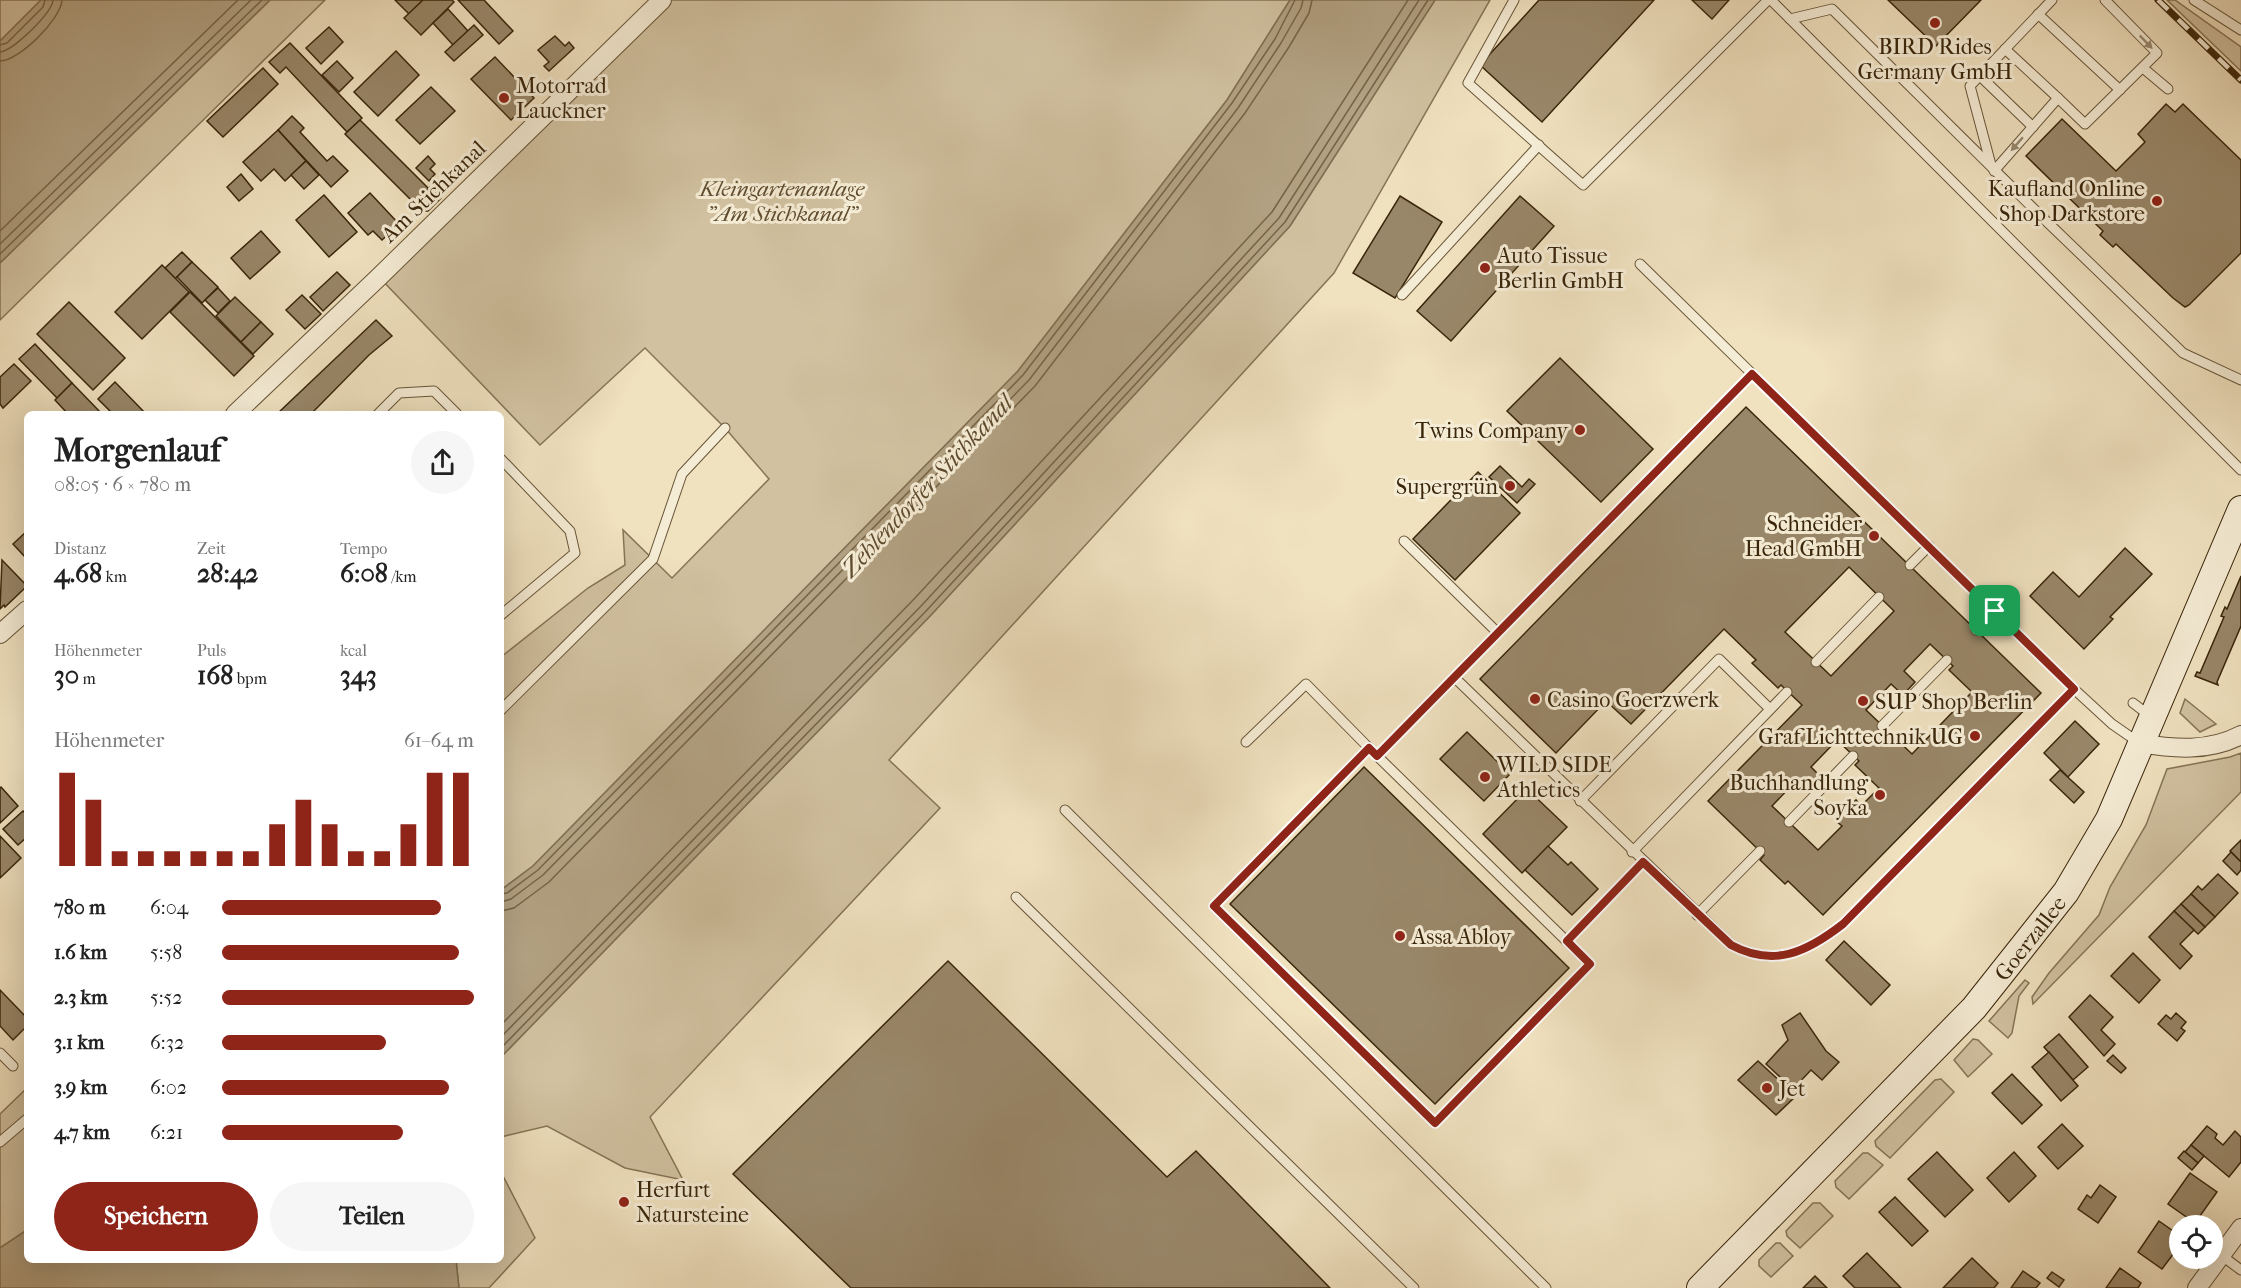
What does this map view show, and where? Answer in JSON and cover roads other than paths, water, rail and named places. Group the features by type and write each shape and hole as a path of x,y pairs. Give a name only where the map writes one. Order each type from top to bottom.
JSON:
{"main road":[{"name":"Goerzallee","path":"1700,1288 1973,1009 2066,892 2109,819 2139,743 2142,710 2241,509"}],"street":[{"name":"Am Stichkanal","path":"238,411 379,277 662,0"},
{"path":"0,634 24,613"},
{"path":"2139,743 2169,748 2207,747 2241,735"},
{"path":"2223,1252 2241,1228"},
{"path":"2197,1288 2211,1269"}],"lane":[{"path":"1514,0 1468,83 1583,185 1770,0 2241,470"},
{"path":"1993,169 1970,86 2052,0"},
{"path":"2005,49 2085,124 2157,53 2105,0"},
{"path":"2194,0 2241,30"},
{"path":"1790,19 1832,9 2183,353 2241,380"},
{"path":"2038,14 2120,90"},
{"path":"2143,68 2168,89"},
{"path":"1980,76 2033,127"},
{"path":"1993,169 2058,98"},
{"path":"1402,295 1539,145"},
{"path":"1640,264 2074,689 2112,724 2139,743"},
{"path":"1377,756 1752,374"},
{"path":"381,411 399,393 434,391 454,411"},
{"path":"504,707 653,559 682,474 725,428"},
{"path":"504,462 570,531 575,553 504,612"},
{"path":"1404,541 1497,633"},
{"path":"1910,565 1929,546"},
{"path":"1816,662 1879,597"},
{"path":"1976,630 1995,611"},
{"path":"1580,801 1719,659 1770,709"},
{"path":"1882,726 1947,660"},
{"path":"1454,677 1632,852 1731,945 1748,954 1766,957 1806,949 1843,924 2074,689"},
{"path":"1246,742 1306,684 1590,964 1435,1123 1214,906 1369,748"},
{"path":"1632,852 1787,692"},
{"path":"1789,822 1853,756"},
{"path":"1065,810 1546,1288"},
{"path":"1698,915 1760,851"},
{"path":"1567,941 1643,862"},
{"path":"1016,897 1414,1288"},
{"path":"0,1053 13,1066"},
{"path":"0,1143 24,1122"},
{"path":"2223,1256 2241,1270"}],"water":[{"path":"41,0 270,0 0,263 0,41"},
{"name":"Zehlendorfer Stichkanal","path":"1290,0 1435,0 1290,226 932,614 504,1054 504,888 533,866 1018,371 1227,100"},
{"path":"24,1232 24,1263 456,1263 459,1288 0,1288 0,1248"}],"railway":[{"path":"2158,0 2241,80"}],"place":[{"name":"BIRD Rides Germany GmbH","path":"1935,23"},
{"name":"Motorrad Lauckner","path":"504,98"},
{"name":"Kaufland Online Shop Darkstore","path":"2157,201"},
{"name":"Auto Tissue Berlin GmbH","path":"1485,268"},
{"name":"Twins Company","path":"1580,430"},
{"name":"Supergrün","path":"1510,486"},
{"name":"Schneider Head GmbH","path":"1874,536"},
{"name":"Casino Goerzwerk","path":"1535,699"},
{"name":"SUP Shop Berlin","path":"1863,701"},
{"name":"Graf Lichttechnik UG","path":"1975,736"},
{"name":"WILD SIDE Athletics","path":"1485,777"},
{"name":"Buchhandlung Soyka","path":"1880,795"},
{"name":"Assa Abloy","path":"1400,936"},
{"name":"Jet","path":"1767,1088"},
{"name":"Herfurt Natursteine","path":"624,1202"}],"park label":[{"name":"Kleingartenanlage \"Am Stichkanal\"","path":"782,200"}]}
